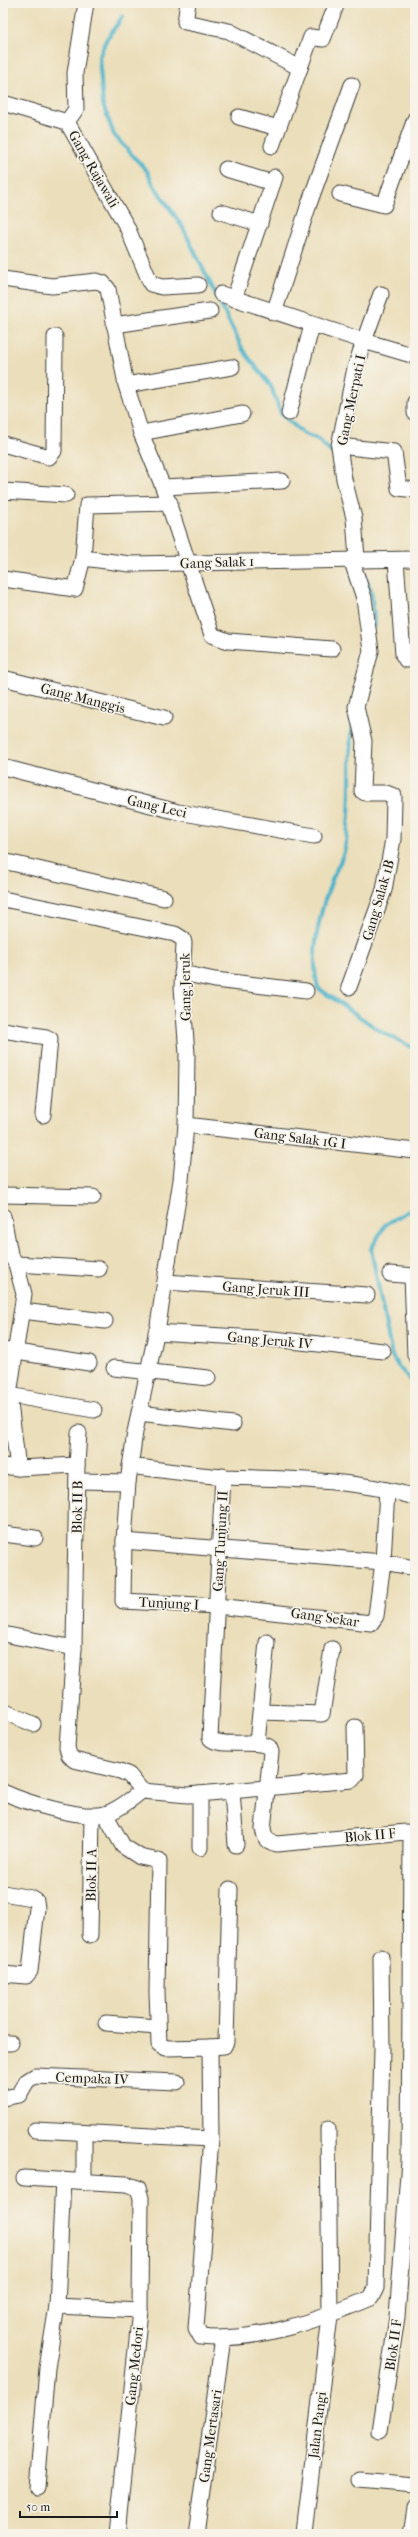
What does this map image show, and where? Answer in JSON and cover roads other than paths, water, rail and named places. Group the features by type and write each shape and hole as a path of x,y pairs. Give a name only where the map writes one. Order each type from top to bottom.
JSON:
{"street":[{"name":"Gang Rajawali","path":"86,3 75,66 76,109 68,122 127,227 151,284 162,287 198,285"},
{"path":"272,146 311,37 323,39 337,3"},
{"path":"187,10 187,22 218,27 229,31 300,68"},
{"path":"274,313 309,204 352,85"},
{"path":"3,103 68,122"},
{"path":"240,117 278,128"},
{"path":"340,194 384,206 415,119"},
{"path":"226,170 274,180 260,224 227,297 364,341 381,294"},
{"path":"221,212 260,224"},
{"path":"3,279 52,286 96,281 103,283 108,289 126,385 141,433 170,503 190,564 209,632 215,637 228,641 332,650"},
{"path":"114,325 210,311"},
{"path":"289,412 312,325"},
{"path":"3,444 49,457 54,451 55,337"},
{"name":"Gang Merpati I","path":"354,559 354,518 339,458 339,446 355,368 364,341 415,356"},
{"path":"126,385 232,367"},
{"path":"415,402 415,413"},
{"path":"141,433 242,414"},
{"path":"339,446 394,452 399,488 415,490"},
{"path":"163,487 282,481"},
{"path":"3,491 66,495"},
{"path":"3,579 75,589 83,558 86,506 89,503 170,503"},
{"name":"Gang Salak 1","path":"83,558 130,564 415,559"},
{"name":"Gang Salak 1B","path":"349,987 384,890 393,839 394,800 394,796 390,794 365,793 362,791 364,741 356,707 371,651 364,598 354,559"},
{"path":"396,560 403,655 406,660 415,660"},
{"name":"Gang Manggis","path":"3,678 164,718"},
{"name":"Gang Leci","path":"3,767 178,812 314,836"},
{"path":"3,861 164,898"},
{"name":"Gang Jeruk","path":"3,899 180,936 184,943 182,973 187,1043 186,1125 181,1180 165,1282 130,1466 124,1541 122,1599"},
{"path":"182,973 215,980 306,991"},
{"path":"3,1030 46,1036 50,1039 43,1115"},
{"name":"Gang Salak 1G I","path":"186,1125 415,1151"},
{"path":"3,1195 93,1197"},
{"path":"3,1216 10,1254 16,1264 24,1289 22,1311 8,1351 9,1395 18,1468"},
{"path":"16,1264 99,1269"},
{"path":"390,1274 413,1276 415,1355"},
{"name":"Gang Jeruk III","path":"165,1282 367,1295"},
{"path":"22,1311 105,1321"},
{"name":"Gang Jeruk IV","path":"156,1332 273,1339 383,1351"},
{"path":"8,1351 89,1363"},
{"path":"114,1368 208,1378"},
{"path":"9,1395 94,1410"},
{"path":"139,1413 233,1424"},
{"path":"77,1465 79,1434"},
{"name":"Blok II B","path":"3,1466 18,1468 77,1465 78,1481 74,1648 67,1747 69,1755 74,1760 124,1773 142,1790"},
{"path":"130,1466 223,1476 318,1481 387,1490 415,1497"},
{"name":"Gang Tunjung II","path":"223,1476 210,1738 216,1742 258,1743"},
{"path":"78,1481 128,1482"},
{"path":"383,1562 387,1490"},
{"path":"3,1534 35,1538"},
{"path":"124,1541 383,1562 415,1568"},
{"name":"Gang Sekar","path":"217,1606 371,1622 376,1616 383,1562"},
{"name":"Tunjung I","path":"122,1599 124,1601 217,1606"},
{"path":"3,1634 74,1648"},
{"path":"267,1642 258,1743 269,1747 271,1752 268,1787"},
{"path":"261,1712 322,1714 332,1649"},
{"path":"3,1710 33,1724"},
{"path":"3,1792 55,1810 98,1815 120,1808 142,1790 200,1794 355,1778 355,1727"},
{"name":"Blok II F","path":"268,1787 264,1829 266,1840 270,1842 278,1844 406,1832 411,1837 409,2162 397,2322 380,2430"},
{"path":"232,1791 236,1845"},
{"path":"200,1794 200,1848"},
{"path":"98,1815 123,1846 140,1856 159,1861 157,2027 158,2041 162,2047 224,2046 226,2042 230,1889"},
{"name":"Blok II A","path":"90,1935 98,1815"},
{"path":"3,1892 31,1898 36,1901 37,1908 30,1972 26,1976 3,1974"},
{"path":"210,2047 211,2139 196,2328 201,2337 224,2338 282,2329 330,2316 371,2298 376,2288 382,2049 381,1957"},
{"path":"106,2023 157,2027"},
{"name":"Cempaka IV","path":"10,2097 29,2078 35,2076 177,2082"},
{"path":"35,2130 211,2139"},
{"name":"Jalan Pangi","path":"304,2534 330,2316 328,2130"},
{"path":"24,2178 84,2180 84,2133"},
{"path":"37,2488 47,2368 58,2306 63,2180"},
{"name":"Gang Medori","path":"84,2180 133,2184 138,2188 141,2198 140,2310 117,2534"},
{"path":"58,2306 140,2310"},
{"name":"Gang Mertasari","path":"196,2534 224,2338"},
{"path":"359,2480 415,2486"},
{"path":"411,2534 415,2508"}],"waterway":[{"path":"123,16 106,40 99,57 103,105 114,135 147,171 153,184 182,226 243,350 271,386 281,414 304,434 318,439 335,456"},
{"path":"362,569 371,590 375,626"},
{"path":"352,718 350,750 350,799 347,831 344,851 324,902 317,931 315,960 318,988 380,1031 415,1049"},
{"path":"415,1207 385,1225 371,1249 392,1356 398,1366 415,1385"}]}
